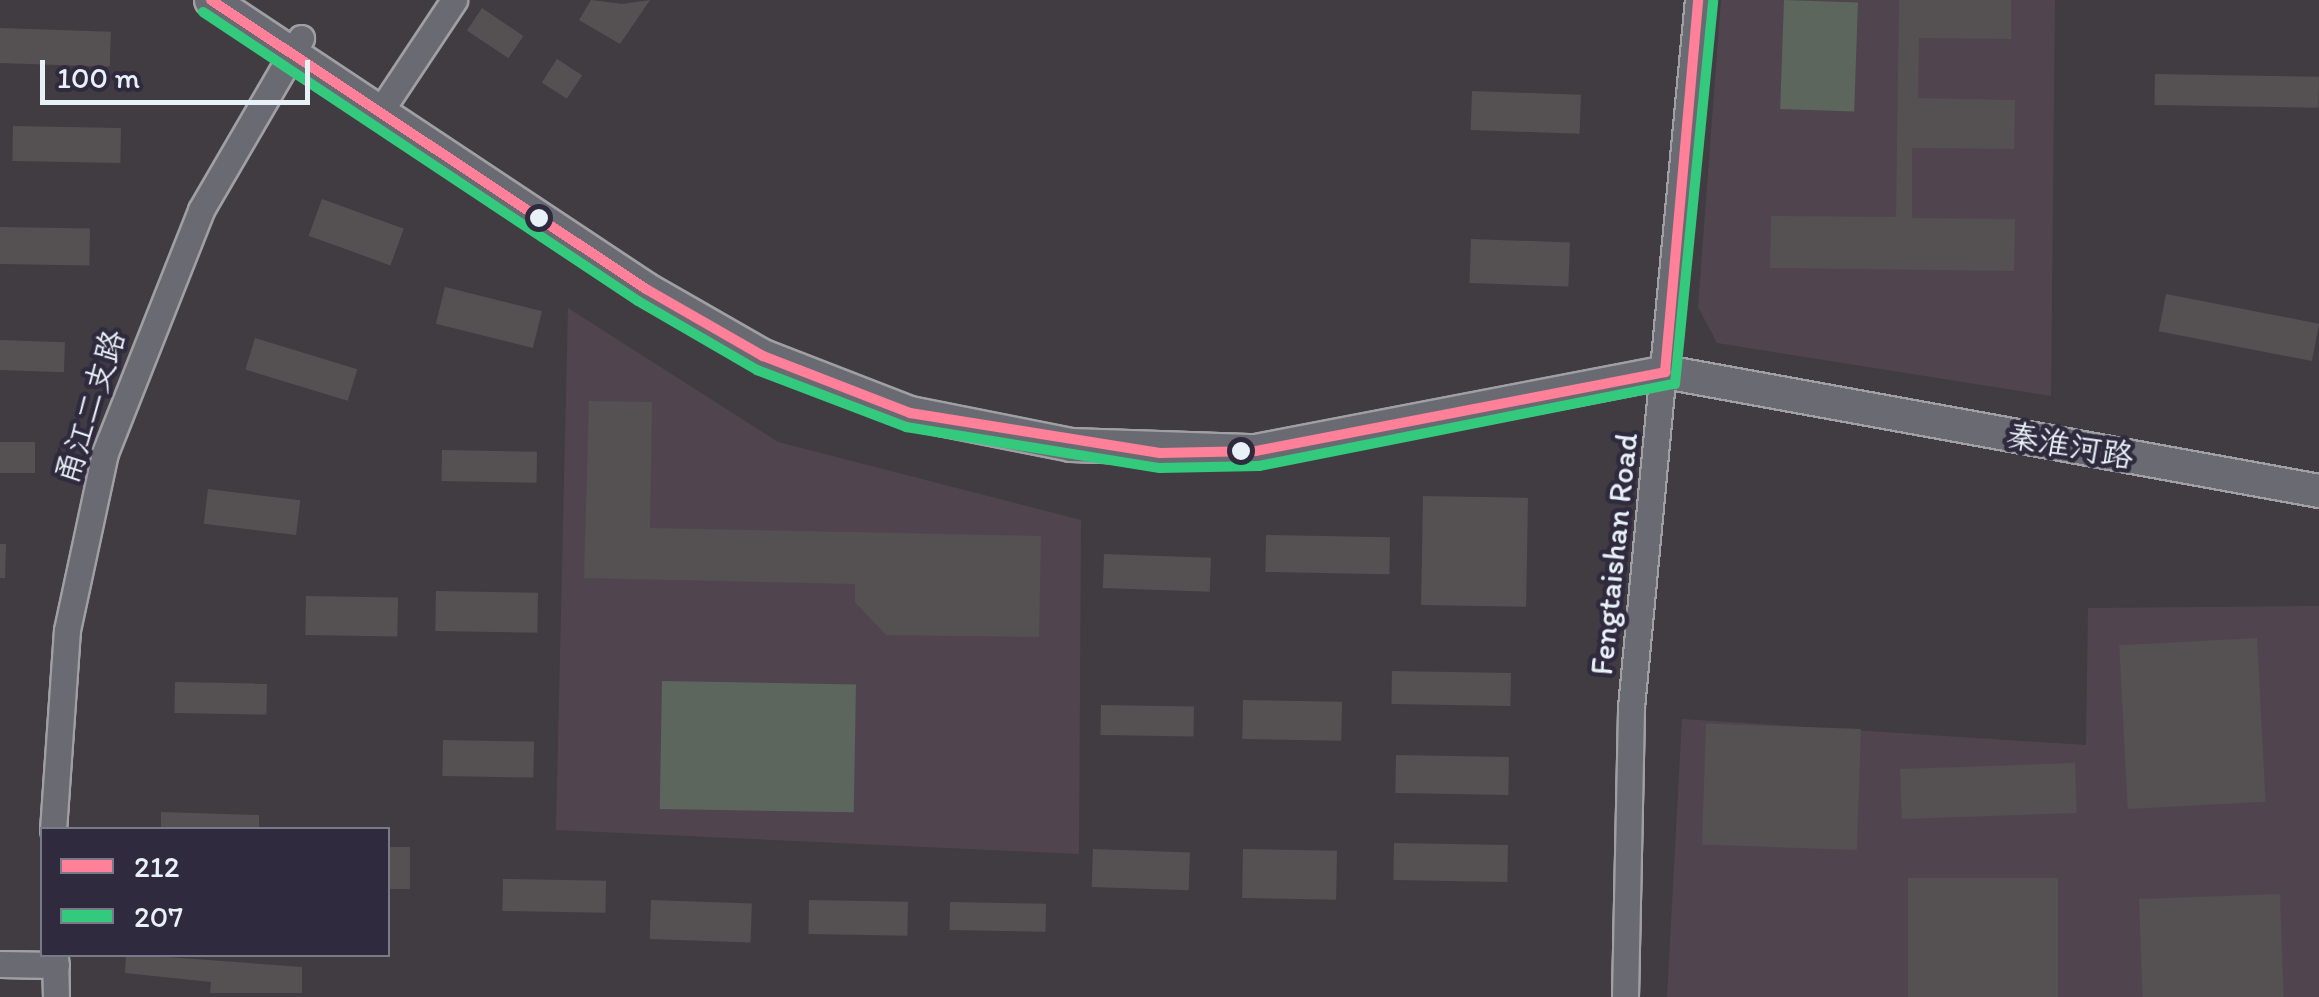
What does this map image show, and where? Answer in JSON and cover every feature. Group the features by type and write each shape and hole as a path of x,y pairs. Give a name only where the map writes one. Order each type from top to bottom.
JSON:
{"main road":[{"name":"秦淮河路","path":"211,0 389,98 656,277 772,342 914,398 1071,430 1249,436 1657,364 2319,472"},
{"name":"秦淮河路","path":"242,0 296,45 646,289 764,356 910,413 1072,445 1256,452 1657,364 2319,491"}],"street":[{"path":"389,98 454,0"},
{"name":"Fengtaishan Road","path":"1625,997 1631,707 1681,0"},
{"name":"Fengtaishan Road","path":"1610,997 1616,706 1698,0"},
{"name":"甬江二支路","path":"53,827 67,630 105,453 201,210 296,45"},
{"path":"0,964 55,960 56,997"}],"shaded area":[{"path":"1721,0 2055,0 2051,396 1717,343 1698,307"},
{"path":"1784,0 1858,3 1854,112 1780,109"},
{"path":"568,308 778,442 1081,520 1079,854 556,830"},
{"path":"2319,606 2319,997 1667,997 1682,719 2086,745 2088,608"},
{"path":"662,681 856,684 854,812 660,809"}],"building":[{"path":"591,0 622,4 650,0 620,44 579,20"},
{"path":"1899,0 2011,0 2011,39 1919,38 1918,98 2015,100 2014,149 1912,148 1912,218 2015,219 2014,271 1770,268 1771,216 1896,217"},
{"path":"482,8 523,36 508,58 467,30"},
{"path":"0,28 111,32 110,67 0,63"},
{"path":"557,59 582,75 567,99 542,82"},
{"path":"2155,74 2319,77 2318,108 2154,105"},
{"path":"1472,91 1581,95 1580,134 1471,130"},
{"path":"13,126 121,128 120,163 12,161"},
{"path":"322,199 404,229 390,265 309,236"},
{"path":"0,227 90,229 89,266 0,264"},
{"path":"1471,239 1570,242 1568,286 1469,283"},
{"path":"445,287 542,311 533,348 436,324"},
{"path":"2166,294 2319,324 2312,361 2159,331"},
{"path":"255,338 357,369 348,401 245,370"},
{"path":"0,340 65,342 64,372 0,370"},
{"path":"589,401 652,402 650,528 1041,536 1039,637 886,635 855,602 855,584 584,578"},
{"path":"0,442 35,442 35,473 0,473"},
{"path":"442,450 537,452 536,483 441,481"},
{"path":"208,489 300,500 296,535 204,524"},
{"path":"1423,496 1528,498 1526,607 1421,605"},
{"path":"1266,535 1390,537 1389,574 1265,572"},
{"path":"0,544 6,544 5,578 0,578"},
{"path":"1104,554 1211,558 1210,592 1103,588"},
{"path":"436,591 538,593 537,633 435,631"},
{"path":"306,596 398,598 397,637 305,635"},
{"path":"2257,638 2266,802 2128,809 2119,645"},
{"path":"1392,671 1511,673 1510,706 1391,704"},
{"path":"175,682 267,684 266,715 174,713"},
{"path":"1243,700 1342,702 1341,741 1242,739"},
{"path":"1101,705 1194,707 1193,737 1100,735"},
{"path":"1706,724 1861,729 1857,850 1702,845"},
{"path":"443,740 534,742 533,778 442,776"},
{"path":"1396,755 1509,757 1508,795 1395,793"},
{"path":"2075,763 2077,813 1902,819 1900,769"},
{"path":"161,812 259,815 259,827 161,827"},
{"path":"1394,843 1508,845 1507,882 1393,880"},
{"path":"390,847 410,847 410,889 390,889"},
{"path":"1093,849 1190,852 1189,890 1092,887"},
{"path":"1243,849 1337,851 1336,900 1242,898"},
{"path":"1908,878 2058,878 2058,997 1908,997"},
{"path":"503,879 606,881 605,913 502,911"},
{"path":"2280,894 2284,997 2143,997 2139,899"},
{"path":"651,900 752,904 751,943 650,939"},
{"path":"809,900 908,902 907,936 808,934"},
{"path":"950,902 1046,904 1045,932 950,930"},
{"path":"126,957 302,967 302,993 210,993 211,982 125,973"}],"transit line":[{"name":"212","path":"211,0 646,289 763,356 910,413 1160,453 1256,451 1665,372 1698,0"},
{"name":"207","path":"203,12 638,301 757,370 906,427 1160,468 1259,466 1675,384 1713,1"}]}
